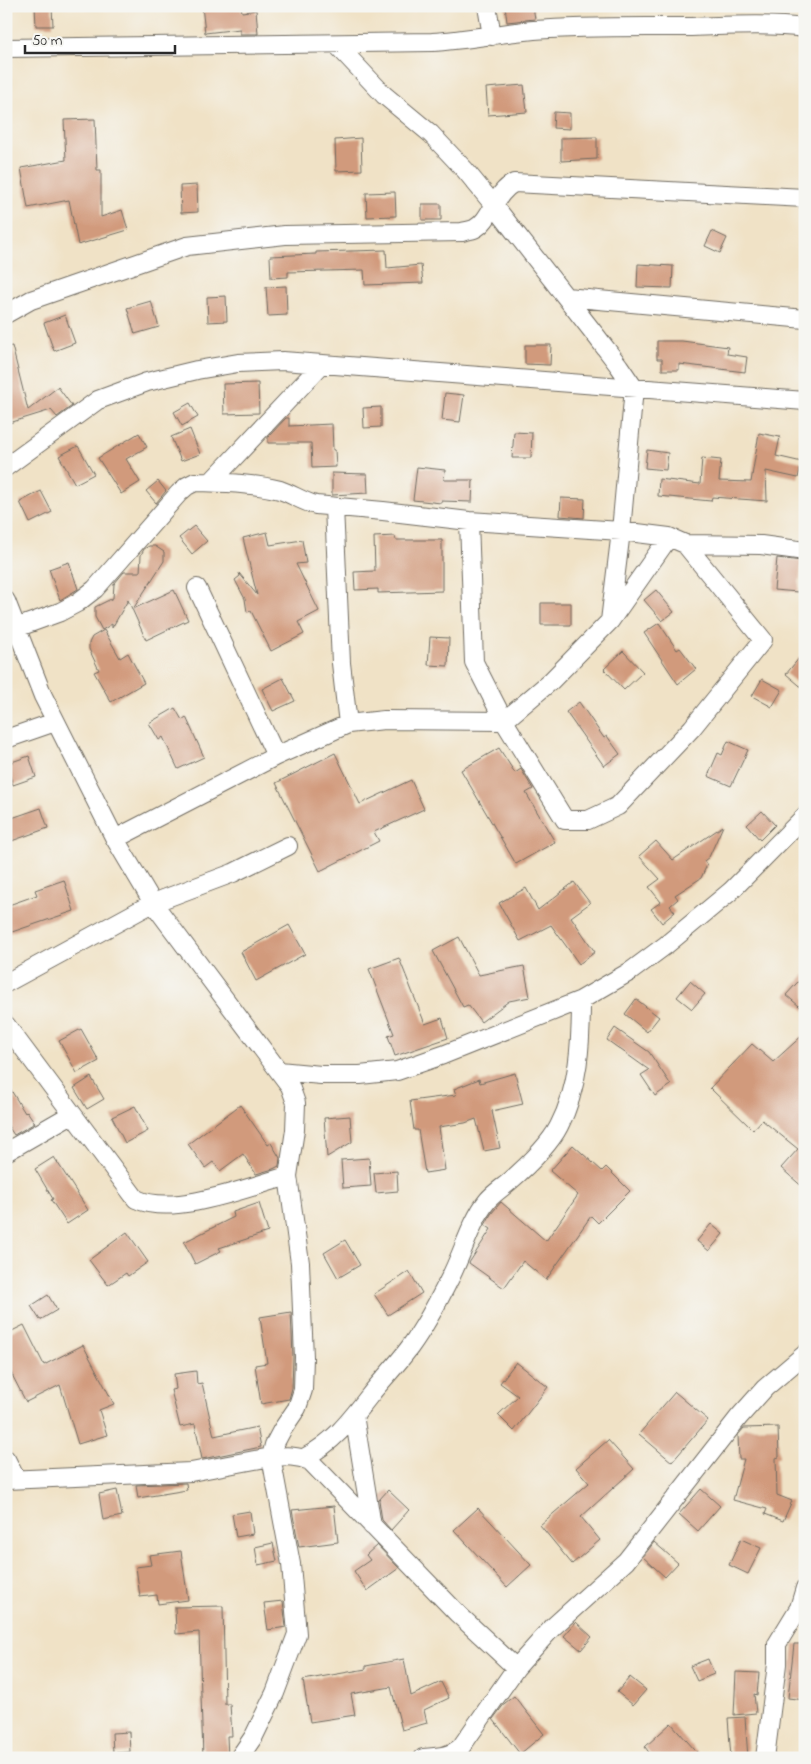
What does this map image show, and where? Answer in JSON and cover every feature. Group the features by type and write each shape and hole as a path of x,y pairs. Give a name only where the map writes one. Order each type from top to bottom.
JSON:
{"street":[{"path":"487,6 492,36"},
{"path":"6,48 440,42 533,30 578,28 788,26 805,28"},
{"path":"336,44 384,95 431,134 465,170 620,366 634,388 621,531 610,621"},
{"path":"6,314 31,300 187,246 285,235 462,232 474,229 482,223 493,204 507,186 514,183 805,198"},
{"path":"566,297 805,319"},
{"path":"6,467 98,400 146,382 196,370 238,363 283,361 805,401"},
{"path":"211,482 322,364"},
{"path":"16,628 60,612 77,603 95,589 187,486 195,482 267,487 283,491 305,502 334,507 383,510 469,521 621,531 677,540 761,545 805,551"},
{"path":"334,507 341,663 348,724"},
{"path":"469,521 474,662 504,721 565,820 588,820 618,806 692,728 763,640 677,540"},
{"path":"116,839 276,756 348,724 384,720 504,721 551,681 610,621 677,540"},
{"path":"197,588 276,756"},
{"path":"6,602 55,722 116,839 153,903 290,1086 296,1103 295,1130 288,1176 300,1263 304,1357 303,1390 297,1408 274,1445 271,1457 291,1564 297,1634 275,1693 254,1736 239,1758"},
{"path":"6,739 55,722"},
{"path":"278,1071 321,1075 360,1075 398,1071 444,1055 581,1000 631,971 666,945 731,891 805,816"},
{"path":"6,983 153,903 233,873 288,846"},
{"path":"304,1458 321,1449 332,1440 410,1347 435,1309 479,1214 489,1199 541,1150 559,1128 567,1107 577,1067 581,1000"},
{"path":"6,1025 136,1199 146,1204 158,1205 196,1202 288,1176"},
{"path":"6,1152 72,1114"},
{"path":"424,1758 454,1755 462,1747 516,1668 553,1627 626,1561 739,1417 765,1388 805,1354"},
{"path":"354,1416 372,1526"},
{"path":"6,1460 11,1479 191,1472 271,1457 304,1458 310,1461 458,1614 516,1668"},
{"path":"765,1758 777,1664 777,1644 799,1608 805,1588"}],"building":[{"path":"35,6 52,6 53,26 36,26"},
{"path":"202,6 241,6 242,12 256,10 258,34 240,34 240,29 205,33"},
{"path":"505,6 533,6 535,19 507,22"},
{"path":"524,85 527,112 488,115 486,88"},
{"path":"554,112 570,113 570,129 553,128"},
{"path":"95,119 97,170 101,170 101,217 122,210 128,230 78,245 69,200 28,208 21,168 66,160 64,120"},
{"path":"597,137 597,159 561,161 561,138"},
{"path":"361,138 362,170 336,171 335,140"},
{"path":"197,185 198,212 181,213 180,186"},
{"path":"395,192 396,216 367,217 366,193"},
{"path":"422,204 441,204 441,220 422,220"},
{"path":"712,231 727,238 720,253 705,246"},
{"path":"386,250 387,268 421,265 423,283 365,285 364,270 288,272 288,277 271,278 270,256 316,254 316,252"},
{"path":"638,264 673,266 672,288 637,287"},
{"path":"286,286 287,315 268,316 266,287"},
{"path":"226,296 227,321 208,322 207,297"},
{"path":"151,301 159,327 135,334 127,308"},
{"path":"65,315 75,343 54,351 44,323"},
{"path":"657,341 682,341 728,347 727,354 747,357 745,372 679,364 679,370 662,370 662,359 657,359"},
{"path":"525,345 551,345 550,365 525,364"},
{"path":"12,346 28,410 58,387 72,406 57,417 51,410 6,424 6,347"},
{"path":"258,383 259,413 224,414 223,384"},
{"path":"445,393 464,395 460,422 442,420"},
{"path":"190,403 198,417 182,426 174,412"},
{"path":"381,407 381,427 364,428 363,408"},
{"path":"286,418 289,418 289,426 332,424 336,467 312,468 311,443 268,443 268,437"},
{"path":"190,429 200,454 181,461 171,437"},
{"path":"514,432 532,433 531,458 512,458"},
{"path":"139,433 147,447 126,459 140,482 121,494 98,458"},
{"path":"759,433 780,437 776,456 802,462 798,478 766,471 767,501 712,497 711,501 658,496 659,479 700,484 702,458 721,460 719,481 751,482"},
{"path":"78,446 94,474 75,484 59,456"},
{"path":"647,450 668,453 666,470 645,468"},
{"path":"417,467 445,470 444,480 473,480 472,502 441,501 441,503 413,500"},
{"path":"332,473 367,474 368,493 332,495"},
{"path":"158,481 166,491 156,503 146,491"},
{"path":"41,491 52,512 30,523 20,502"},
{"path":"561,498 585,499 584,518 560,516"},
{"path":"194,526 207,541 192,554 179,538"},
{"path":"267,532 270,545 302,540 306,563 296,564 319,611 298,622 304,634 271,651 251,611 247,612 245,599 235,580 240,576 239,573 257,595 243,538"},
{"path":"395,536 396,540 442,540 442,591 378,593 378,589 355,590 354,572 375,571 374,537"},
{"path":"149,546 155,546 164,552 164,561 133,609 174,590 188,620 146,640 128,600 112,628 112,624 102,630 95,617 95,607 113,598 114,584 124,572 140,572 141,555 144,549"},
{"path":"777,558 802,561 798,592 774,590"},
{"path":"69,562 78,589 60,600 49,569"},
{"path":"656,590 674,612 662,621 644,600"},
{"path":"541,603 571,603 571,625 541,625"},
{"path":"659,623 677,650 680,648 696,669 678,684 644,633"},
{"path":"104,630 120,658 128,653 144,683 111,702 94,672 99,670 89,649 92,637"},
{"path":"430,637 449,638 448,666 428,665"},
{"path":"623,651 643,672 624,690 604,669"},
{"path":"805,651 805,690 786,674"},
{"path":"283,678 295,701 273,711 262,689"},
{"path":"762,679 782,690 772,707 752,696"},
{"path":"579,702 604,738 607,736 620,754 604,766 566,712"},
{"path":"175,708 182,720 186,717 204,757 178,769 163,737 159,740 149,723"},
{"path":"728,741 748,750 731,786 708,776 718,753 722,755"},
{"path":"499,748 515,773 521,769 533,789 526,793 555,842 516,864 461,770"},
{"path":"335,753 360,804 411,780 424,809 374,832 379,841 320,871 276,783"},
{"path":"29,756 36,777 13,785 6,764"},
{"path":"41,808 48,828 6,843 6,820"},
{"path":"762,811 775,825 760,840 747,825"},
{"path":"723,826 709,857 704,861 707,865 701,878 675,895 678,899 670,906 675,912 662,923 651,909 661,902 649,887 660,879 639,856 656,841 673,860"},
{"path":"64,880 74,911 6,934 6,906 37,895 35,890"},
{"path":"574,882 590,903 571,917 595,952 579,964 551,925 520,941 499,903 526,888 538,910"},
{"path":"289,925 305,954 256,981 241,952"},
{"path":"459,937 479,975 524,966 530,997 509,1001 481,1022 468,1005 463,1007 433,951"},
{"path":"399,958 425,1024 442,1018 448,1038 395,1056 388,1036 394,1034 369,969"},
{"path":"805,974 805,1011 786,995"},
{"path":"690,981 705,994 692,1009 677,997"},
{"path":"636,999 659,1017 647,1032 625,1014"},
{"path":"615,1028 649,1052 671,1085 655,1096 641,1075 649,1070 607,1040"},
{"path":"81,1029 99,1061 77,1073 59,1041"},
{"path":"805,1033 805,1189 781,1168 798,1149 762,1120 753,1130 710,1088 752,1044 773,1062"},
{"path":"515,1073 523,1104 492,1111 500,1148 484,1151 476,1119 465,1123 439,1127 445,1170 425,1173 418,1130 414,1130 410,1101 456,1095 454,1089 479,1079 480,1083"},
{"path":"91,1077 104,1099 87,1109 74,1088"},
{"path":"6,1082 25,1113 27,1111 35,1123 14,1135 6,1123"},
{"path":"240,1105 268,1145 271,1143 280,1158 279,1166 256,1174 243,1154 220,1171 213,1162 205,1168 188,1144"},
{"path":"135,1106 148,1131 125,1143 112,1117"},
{"path":"350,1116 352,1142 327,1157 324,1118"},
{"path":"573,1145 602,1171 606,1167 630,1191 598,1223 591,1216 546,1280 523,1261 504,1288 469,1263 491,1229 485,1225 501,1202 546,1241 578,1195 550,1171"},
{"path":"54,1157 88,1210 67,1224 51,1200 53,1199 35,1169"},
{"path":"369,1158 371,1186 343,1188 341,1160"},
{"path":"397,1171 398,1191 376,1193 374,1173"},
{"path":"259,1203 268,1232 219,1248 221,1251 195,1264 184,1242 234,1217 233,1212"},
{"path":"711,1224 723,1234 709,1251 697,1241"},
{"path":"127,1232 148,1262 128,1276 126,1273 108,1285 89,1260"},
{"path":"345,1240 360,1265 338,1278 324,1253"},
{"path":"409,1271 422,1293 388,1315 374,1294"},
{"path":"48,1295 57,1310 40,1320 31,1306"},
{"path":"291,1312 293,1357 292,1388 289,1399 261,1404 255,1365 267,1363 260,1317"},
{"path":"24,1325 44,1365 83,1345 114,1404 99,1410 107,1435 78,1444 60,1385 26,1402 6,1363 6,1334"},
{"path":"516,1362 548,1387 514,1431 498,1415 518,1396 500,1383"},
{"path":"196,1371 197,1384 202,1383 214,1436 257,1427 261,1447 202,1459 195,1424 180,1427 171,1390 176,1389 174,1374"},
{"path":"675,1392 708,1420 672,1462 639,1434"},
{"path":"778,1427 779,1457 776,1458 777,1495 792,1501 783,1521 765,1514 767,1509 733,1500 744,1459 739,1459 738,1435 744,1428"},
{"path":"608,1440 634,1469 581,1517 600,1540 572,1564 540,1525 589,1483 576,1468"},
{"path":"186,1483 187,1490 138,1498 136,1485"},
{"path":"701,1489 720,1506 698,1531 679,1514"},
{"path":"117,1490 122,1516 103,1520 99,1494"},
{"path":"388,1490 409,1510 391,1530 382,1520 379,1500"},
{"path":"334,1506 338,1542 299,1547 292,1510"},
{"path":"478,1508 531,1565 507,1587 454,1530"},
{"path":"250,1511 253,1534 236,1537 232,1514"},
{"path":"741,1539 761,1548 748,1574 729,1565"},
{"path":"654,1542 678,1563 665,1577 643,1557"},
{"path":"273,1543 277,1561 258,1565 255,1547"},
{"path":"377,1545 399,1568 367,1591 354,1571 370,1560 366,1555"},
{"path":"181,1551 188,1600 158,1604 157,1595 140,1597 136,1567 151,1565 149,1555"},
{"path":"283,1601 286,1627 268,1630 264,1603"},
{"path":"223,1606 225,1704 230,1704 232,1736 227,1736 228,1758 203,1758 199,1632 176,1634 175,1607"},
{"path":"576,1622 592,1637 581,1650 564,1636"},
{"path":"794,1644 805,1644 805,1700 788,1698"},
{"path":"404,1659 411,1696 441,1682 449,1698 424,1710 427,1723 402,1730 391,1687 351,1694 355,1715 310,1722 303,1680 366,1669 366,1666"},
{"path":"708,1659 714,1674 697,1681 690,1666"},
{"path":"736,1672 759,1673 757,1695 754,1694 756,1713 734,1715"},
{"path":"630,1677 646,1690 633,1705 617,1692"},
{"path":"514,1696 544,1734 520,1754 493,1719 505,1703"},
{"path":"745,1717 748,1758 731,1758 728,1718"},
{"path":"671,1723 702,1758 653,1758 645,1747"},
{"path":"129,1732 130,1752 113,1753 112,1733"}]}
